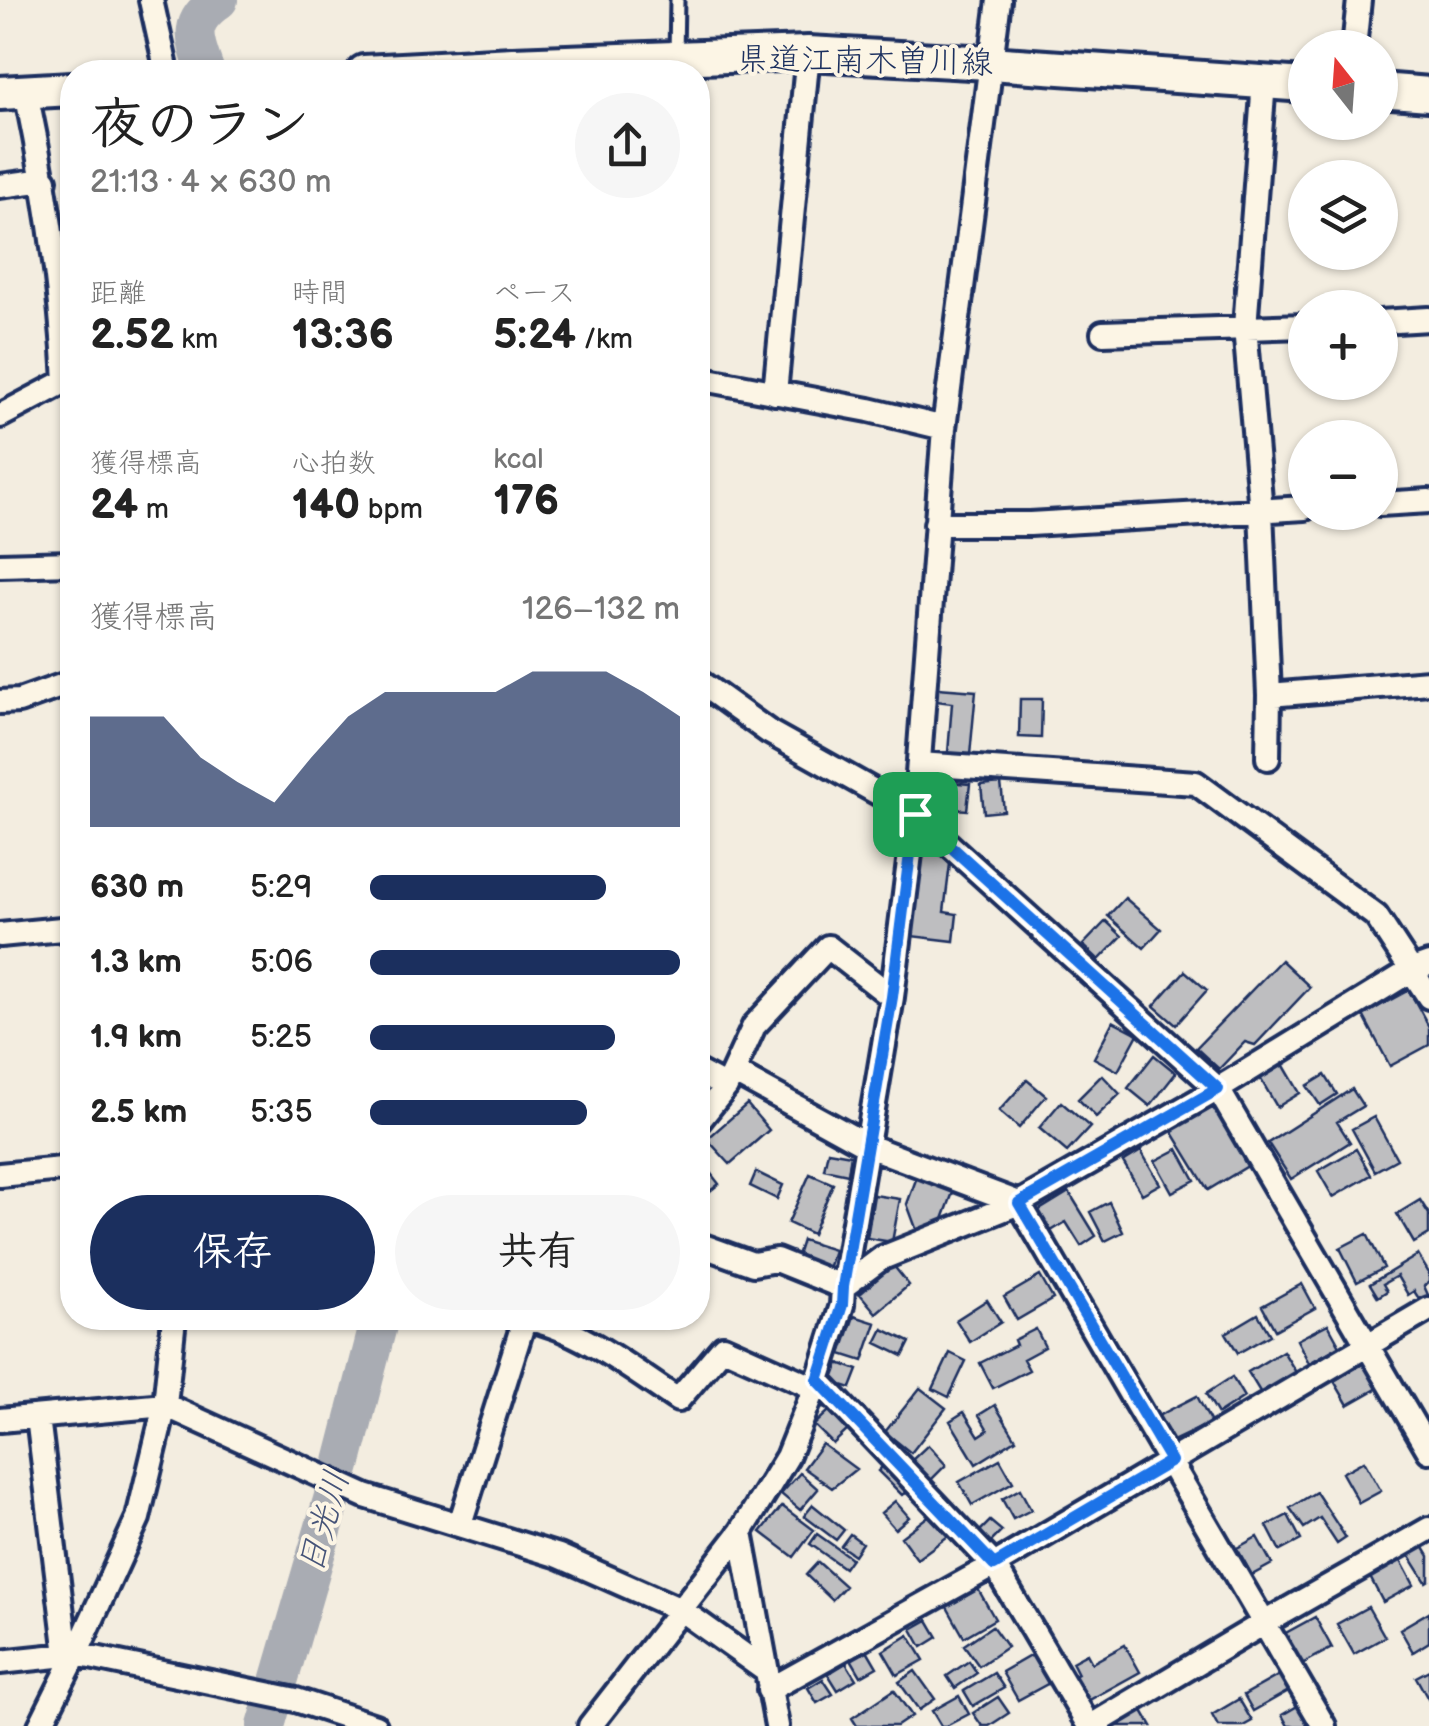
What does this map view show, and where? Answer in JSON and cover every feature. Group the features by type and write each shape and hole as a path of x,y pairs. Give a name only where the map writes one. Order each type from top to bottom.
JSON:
{"main road":[{"name":"県道江南木曽川線","path":"643,60 808,53 1288,84"},
{"path":"13,93 60,90"},
{"path":"1398,91 1429,94"}],"street":[{"path":"151,0 164,60"},
{"path":"590,1726 741,1532 787,1457 817,1384 842,1305 892,997 915,814 944,428 998,0"},
{"path":"1356,30 1359,0"},
{"path":"775,392 808,53"},
{"path":"1264,82 1245,327 1261,511 1268,758"},
{"path":"13,93 45,180 60,297"},
{"path":"0,186 45,180"},
{"path":"1398,321 1429,319"},
{"path":"1102,333 1288,326"},
{"path":"710,380 944,428"},
{"path":"0,416 60,386"},
{"path":"1398,503 1429,501"},
{"path":"936,524 1030,524 1288,509"},
{"path":"0,565 60,563"},
{"path":"1268,694 1429,682"},
{"path":"0,702 19,701 60,686"},
{"path":"710,690 770,732 915,814 1218,1089 1429,1451"},
{"path":"918,764 1196,783 1376,916 1421,967 1429,997"},
{"path":"0,936 60,929"},
{"path":"710,1107 731,1080 754,1026 828,946 892,997"},
{"path":"843,1287 882,1258 1019,1203 1421,967"},
{"path":"710,1075 731,1080 868,1146 1019,1203 1324,1726"},
{"path":"0,1175 60,1169"},
{"path":"710,1248 753,1264 776,1260 843,1287"},
{"path":"767,1680 994,1565 1429,1310"},
{"path":"40,1726 138,1518 165,1405 173,1330"},
{"path":"460,1524 521,1330"},
{"path":"562,1330 599,1348 678,1400 724,1347 817,1384 994,1565 1090,1726 1429,1529"},
{"path":"0,1420 165,1405 365,1496 559,1556 681,1610 767,1680"},
{"path":"38,1417 72,1654"},
{"path":"741,1532 776,1726"},
{"path":"0,1662 72,1654 296,1700 376,1726"}],"lane":[{"path":"676,58 677,0"}],"building":[{"path":"938,688 976,691 970,755 948,753 952,703 936,701"},
{"path":"1020,699 1042,699 1041,738 1019,737"},
{"path":"934,781 970,784 967,810 931,807"},
{"path":"1001,783 1004,811 984,813 981,785"},
{"path":"922,849 937,851 950,864 944,912 957,914 954,941 911,936"},
{"path":"1125,898 1161,929 1144,948 1108,916"},
{"path":"1106,921 1122,936 1099,960 1083,945"},
{"path":"1281,960 1310,987 1255,1045 1245,1042 1219,1069 1196,1048"},
{"path":"1185,971 1207,990 1176,1025 1154,1006"},
{"path":"1409,990 1429,1027 1429,1045 1390,1066 1363,1015"},
{"path":"1113,1021 1138,1034 1118,1071 1094,1058"},
{"path":"1154,1055 1176,1073 1150,1106 1128,1088"},
{"path":"1283,1064 1300,1093 1277,1107 1260,1078"},
{"path":"1102,1075 1120,1094 1096,1117 1078,1099"},
{"path":"1325,1075 1337,1094 1320,1105 1307,1086"},
{"path":"1027,1080 1046,1096 1019,1128 999,1111"},
{"path":"1352,1089 1363,1106 1337,1122 1350,1142 1291,1179 1268,1143"},
{"path":"1061,1102 1090,1127 1067,1152 1039,1128"},
{"path":"747,1104 769,1130 730,1164 710,1142 710,1136"},
{"path":"1209,1105 1218,1110 1251,1164 1208,1190 1170,1128"},
{"path":"1374,1117 1397,1159 1375,1171 1352,1129"},
{"path":"1178,1149 1195,1180 1172,1192 1155,1161"},
{"path":"1356,1149 1371,1175 1333,1197 1318,1171"},
{"path":"828,1151 851,1155 848,1174 824,1169"},
{"path":"1141,1151 1160,1184 1142,1194 1123,1162"},
{"path":"710,1172 719,1184 710,1191"},
{"path":"756,1172 783,1185 777,1199 750,1186"},
{"path":"810,1174 833,1184 812,1234 788,1223"},
{"path":"918,1174 955,1187 942,1222 917,1231 907,1204"},
{"path":"1069,1192 1096,1236 1081,1246 1066,1222 1051,1231 1038,1211"},
{"path":"874,1195 900,1199 892,1242 867,1238"},
{"path":"1420,1200 1429,1214 1429,1234 1414,1243 1397,1214"},
{"path":"1109,1202 1123,1232 1105,1241 1090,1212"},
{"path":"1367,1234 1384,1268 1357,1282 1340,1248"},
{"path":"802,1240 834,1250 828,1269 796,1259"},
{"path":"1418,1255 1429,1273 1429,1282 1424,1286 1429,1297 1421,1302 1414,1291 1408,1295 1397,1276 1383,1284 1387,1291 1378,1297 1370,1284"},
{"path":"893,1265 909,1285 876,1313 860,1294"},
{"path":"1040,1276 1053,1299 1017,1320 1004,1297"},
{"path":"1302,1284 1315,1308 1275,1330 1262,1306"},
{"path":"987,1300 1001,1322 970,1342 956,1320"},
{"path":"1258,1314 1270,1335 1238,1353 1226,1333"},
{"path":"854,1316 876,1323 863,1361 841,1354"},
{"path":"1328,1324 1340,1346 1309,1363 1297,1340"},
{"path":"883,1329 910,1342 903,1356 876,1343"},
{"path":"1036,1329 1045,1347 1023,1359 1029,1370 993,1388 980,1363 1016,1345 1014,1340"},
{"path":"1283,1351 1297,1374 1262,1395 1248,1372"},
{"path":"950,1353 966,1361 949,1397 933,1389"},
{"path":"839,1363 858,1370 851,1388 832,1382"},
{"path":"1364,1363 1378,1388 1348,1405 1334,1381"},
{"path":"1232,1377 1244,1397 1218,1414 1206,1394"},
{"path":"920,1388 946,1408 911,1453 885,1432"},
{"path":"1197,1396 1211,1423 1171,1442 1158,1416"},
{"path":"995,1405 1016,1439 976,1464 950,1421 964,1412 979,1436 988,1430 979,1415"},
{"path":"830,1410 849,1429 833,1444 814,1425"},
{"path":"822,1444 856,1469 832,1488 804,1468"},
{"path":"928,1445 946,1465 931,1480 912,1460"},
{"path":"1000,1459 1013,1482 972,1505 959,1482"},
{"path":"1364,1461 1381,1491 1359,1503 1342,1473"},
{"path":"884,1465 911,1491 902,1495 878,1471"},
{"path":"800,1473 818,1489 800,1510 781,1494"},
{"path":"1020,1489 1031,1510 1013,1519 1002,1499"},
{"path":"1316,1492 1346,1538 1337,1544 1320,1518 1304,1528 1290,1508"},
{"path":"895,1501 909,1517 895,1529 881,1513"},
{"path":"813,1505 844,1530 836,1540 804,1516"},
{"path":"782,1506 814,1530 794,1557 761,1532"},
{"path":"935,1511 951,1534 917,1559 901,1537"},
{"path":"1288,1515 1301,1540 1280,1551 1267,1526"},
{"path":"990,1521 1002,1531 991,1542 979,1532"},
{"path":"817,1534 851,1558 844,1568 810,1544"},
{"path":"850,1534 862,1543 854,1555 841,1546"},
{"path":"1257,1537 1272,1564 1252,1575 1237,1548"},
{"path":"1423,1546 1429,1556 1426,1582 1409,1555"},
{"path":"1400,1559 1414,1585 1383,1602 1369,1575"},
{"path":"818,1562 845,1586 832,1600 806,1575"},
{"path":"978,1589 995,1619 964,1637 947,1607"},
{"path":"1368,1607 1385,1637 1354,1654 1337,1624"},
{"path":"1429,1612 1429,1642 1413,1652 1400,1629"},
{"path":"1315,1617 1332,1648 1298,1666 1282,1635"},
{"path":"928,1620 938,1637 922,1647 912,1629"},
{"path":"992,1626 1007,1647 979,1666 964,1645"},
{"path":"909,1635 924,1660 897,1675 883,1651"},
{"path":"1125,1645 1140,1672 1084,1703 1071,1678 1078,1674 1072,1662 1087,1654 1092,1663"},
{"path":"867,1650 877,1667 861,1676 851,1659"},
{"path":"1035,1653 1051,1682 1018,1700 1002,1672"},
{"path":"969,1661 977,1673 955,1688 947,1676"},
{"path":"846,1663 856,1679 838,1690 828,1674"},
{"path":"1429,1670 1429,1698 1428,1699 1416,1677"},
{"path":"915,1671 935,1699 919,1710 899,1682"},
{"path":"994,1673 1004,1688 973,1706 964,1691"},
{"path":"1283,1673 1292,1689 1253,1711 1244,1695"},
{"path":"823,1679 833,1694 817,1703 808,1688"},
{"path":"894,1690 912,1716 897,1726 857,1726 852,1718"},
{"path":"959,1696 969,1714 941,1726 932,1711"},
{"path":"998,1697 1009,1713 989,1726 982,1726 973,1713"},
{"path":"1239,1699 1252,1721 1243,1726 1218,1726 1212,1715"},
{"path":"1301,1704 1312,1723 1288,1726 1282,1715"},
{"path":"1141,1707 1152,1726 1109,1726"}],"waterway":[{"name":"日光川","path":"202,60 196,40 197,24 219,0"},
{"name":"日光川","path":"266,1726 377,1330"}],"route":[{"path":"915,814 1218,1089 1019,1203 1171,1461 994,1565 818,1380 842,1305 892,997 915,814"}]}
